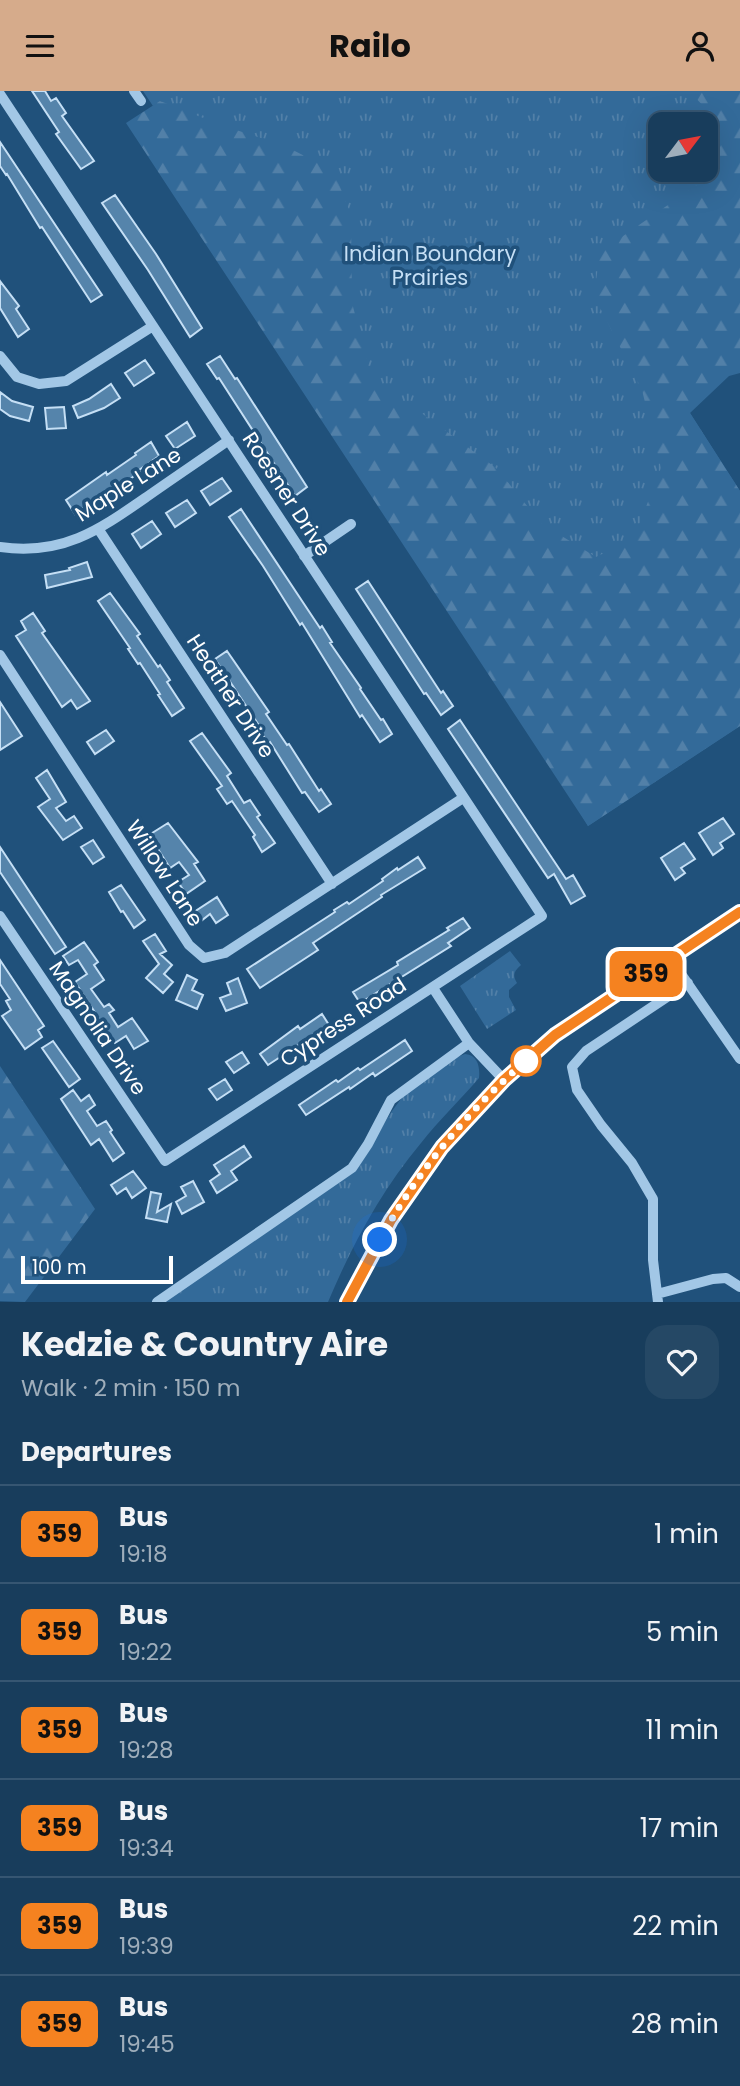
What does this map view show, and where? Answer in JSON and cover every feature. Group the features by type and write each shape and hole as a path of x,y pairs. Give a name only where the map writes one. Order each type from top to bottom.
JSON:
{"main road":[{"path":"347,1302 391,1220 442,1147 504,1080 555,1035 740,912"}],"street":[{"name":"Roesner Drive","path":"0,94 542,916"},
{"path":"0,356 17,377 39,384 66,381 153,326"},
{"name":"Maple Lane","path":"0,547 25,550 61,544 99,530 229,440"},
{"path":"304,556 351,524"},
{"name":"Heather Drive","path":"99,530 332,884"},
{"name":"Willow Lane","path":"0,655 189,945 204,958 225,953 463,798"},
{"name":"Magnolia Drive","path":"0,916 165,1161"},
{"name":"Cypress Road","path":"165,1161 542,916"},
{"path":"670,958 740,1059"},
{"path":"688,983 586,1051 572,1067 577,1090 632,1163 653,1199 653,1260 657,1298 713,1279 726,1278 740,1287"},
{"path":"433,988 469,1043 504,1080"},
{"path":"159,1301 352,1168 391,1100 469,1043"}],"green space":[{"name":"Indian Boundary Prairies","path":"143,91 740,91 740,187 604,279 740,491 740,726 588,826 161,101 153,106"},
{"path":"689,91 740,91 740,373 729,376 690,413 740,491 740,726 588,826 126,123 160,101 285,146 334,171 351,215 352,303 373,382 420,412 496,468 542,524 596,557 634,538 661,468 642,390 594,296 600,252 701,182 718,182 718,112 709,112"},
{"path":"510,951 521,965 514,973 517,983 509,990 509,997 516,1010 487,1029 460,986"},
{"path":"465,1054 477,1062 479,1078 428,1135 380,1199 357,1239 328,1302 159,1302 356,1169 404,1095 437,1068"},
{"path":"0,1066 95,1209 25,1302 0,1301"}],"building":[{"path":"32,91 45,91 51,101 56,98 66,113 62,116 94,161 81,169 56,134 59,132"},
{"path":"0,142 102,295 91,302 0,166"},
{"path":"115,195 202,328 190,337 102,203"},
{"path":"0,281 19,306 16,309 29,329 18,337 0,308"},
{"path":"220,356 307,487 295,496 219,378 217,379 207,364"},
{"path":"145,360 154,373 134,386 125,373"},
{"path":"111,384 120,398 104,408 78,418 73,406"},
{"path":"0,392 12,401 33,407 29,421 10,416 0,409"},
{"path":"64,407 66,428 47,429 45,408"},
{"path":"187,422 195,436 175,449 166,436"},
{"path":"151,442 159,456 120,486 118,483 75,514 66,500 106,472 107,475"},
{"path":"222,478 231,491 210,505 201,491"},
{"path":"187,500 196,513 175,527 166,513"},
{"path":"241,509 392,734 380,742 362,715 360,717 302,623 300,625 229,517"},
{"path":"152,521 161,534 141,548 132,534"},
{"path":"87,562 92,577 47,588 45,575 70,570 69,568"},
{"path":"368,581 441,693 443,691 453,706 441,715 426,693 424,694 356,589"},
{"path":"110,593 140,634 137,636 158,667 160,665 170,680 167,682 184,708 172,716 98,601"},
{"path":"33,613 45,631 42,633 90,701 77,709 71,700 62,707 16,636 26,630 21,621"},
{"path":"227,651 269,712 266,714 287,745 289,744 319,791 321,789 331,804 319,812 305,792 302,793 270,742 268,743 215,659"},
{"path":"0,702 22,736 0,750"},
{"path":"460,720 566,879 573,875 585,896 571,904 554,874 548,878 448,729"},
{"path":"106,730 114,741 95,754 87,742"},
{"path":"202,733 231,773 227,776 244,803 250,800 260,815 257,817 275,843 262,852 253,837 255,835 232,801 227,804 217,789 222,786 190,741"},
{"path":"47,770 66,802 56,808 66,821 74,816 82,828 63,840 38,807 50,799 36,778"},
{"path":"723,818 734,834 720,843 723,848 713,855 699,833"},
{"path":"168,823 198,862 194,864 205,881 186,894 178,882 189,875 179,862 170,868 149,835"},
{"path":"93,840 104,857 93,864 81,847"},
{"path":"684,843 695,859 681,868 685,873 675,880 661,858"},
{"path":"0,847 66,947 55,954 0,872"},
{"path":"418,857 425,868 313,943 318,950 260,988 247,969 335,912 334,910 347,902 349,904 397,868 398,870"},
{"path":"121,885 145,920 134,928 109,892"},
{"path":"217,897 228,915 216,923 210,914 201,921 194,912"},
{"path":"463,918 470,928 448,943 451,946 360,1003 353,992 398,965 397,962 449,930 447,928"},
{"path":"155,934 166,951 160,954 172,965 164,974 173,982 163,993 146,978 159,964 143,941"},
{"path":"84,942 98,962 94,965 104,980 91,989 104,1007 109,1004 114,1010 109,1013 118,1027 132,1018 148,1041 134,1049 126,1036 115,1043 75,982 87,974 78,960 69,965 63,956"},
{"path":"0,960 44,1026 38,1030 42,1037 25,1049 2,1016 11,1010 6,1001 10,999 0,984"},
{"path":"187,975 197,980 192,990 203,995 197,1009 176,1000"},
{"path":"238,978 247,1003 226,1011 220,998 231,994 227,983"},
{"path":"322,1014 329,1025 268,1065 260,1054 298,1026 300,1029"},
{"path":"405,1040 412,1051 375,1076 373,1073 306,1115 299,1105 336,1080 338,1082 358,1068 360,1070"},
{"path":"53,1041 80,1079 69,1087 42,1048"},
{"path":"242,1052 249,1063 234,1073 226,1062"},
{"path":"225,1079 232,1090 217,1100 209,1089"},
{"path":"73,1090 81,1101 89,1095 95,1105 87,1111 97,1126 106,1121 112,1130 110,1132 124,1153 113,1161 99,1139 91,1145 61,1099"},
{"path":"244,1146 251,1157 231,1171 237,1180 217,1193 210,1181 220,1174 214,1165"},
{"path":"133,1171 146,1188 132,1198 126,1188 117,1194 111,1185"},
{"path":"193,1181 204,1202 182,1214 176,1202 186,1196 181,1187"},
{"path":"151,1192 161,1194 157,1212 171,1204 167,1222 146,1218"}],"bus line":[{"name":"359","path":"347,1302 391,1220 442,1147 504,1080 555,1035 740,912"}],"route":[{"path":"380,1240 442,1147 504,1080 526,1061"}]}
